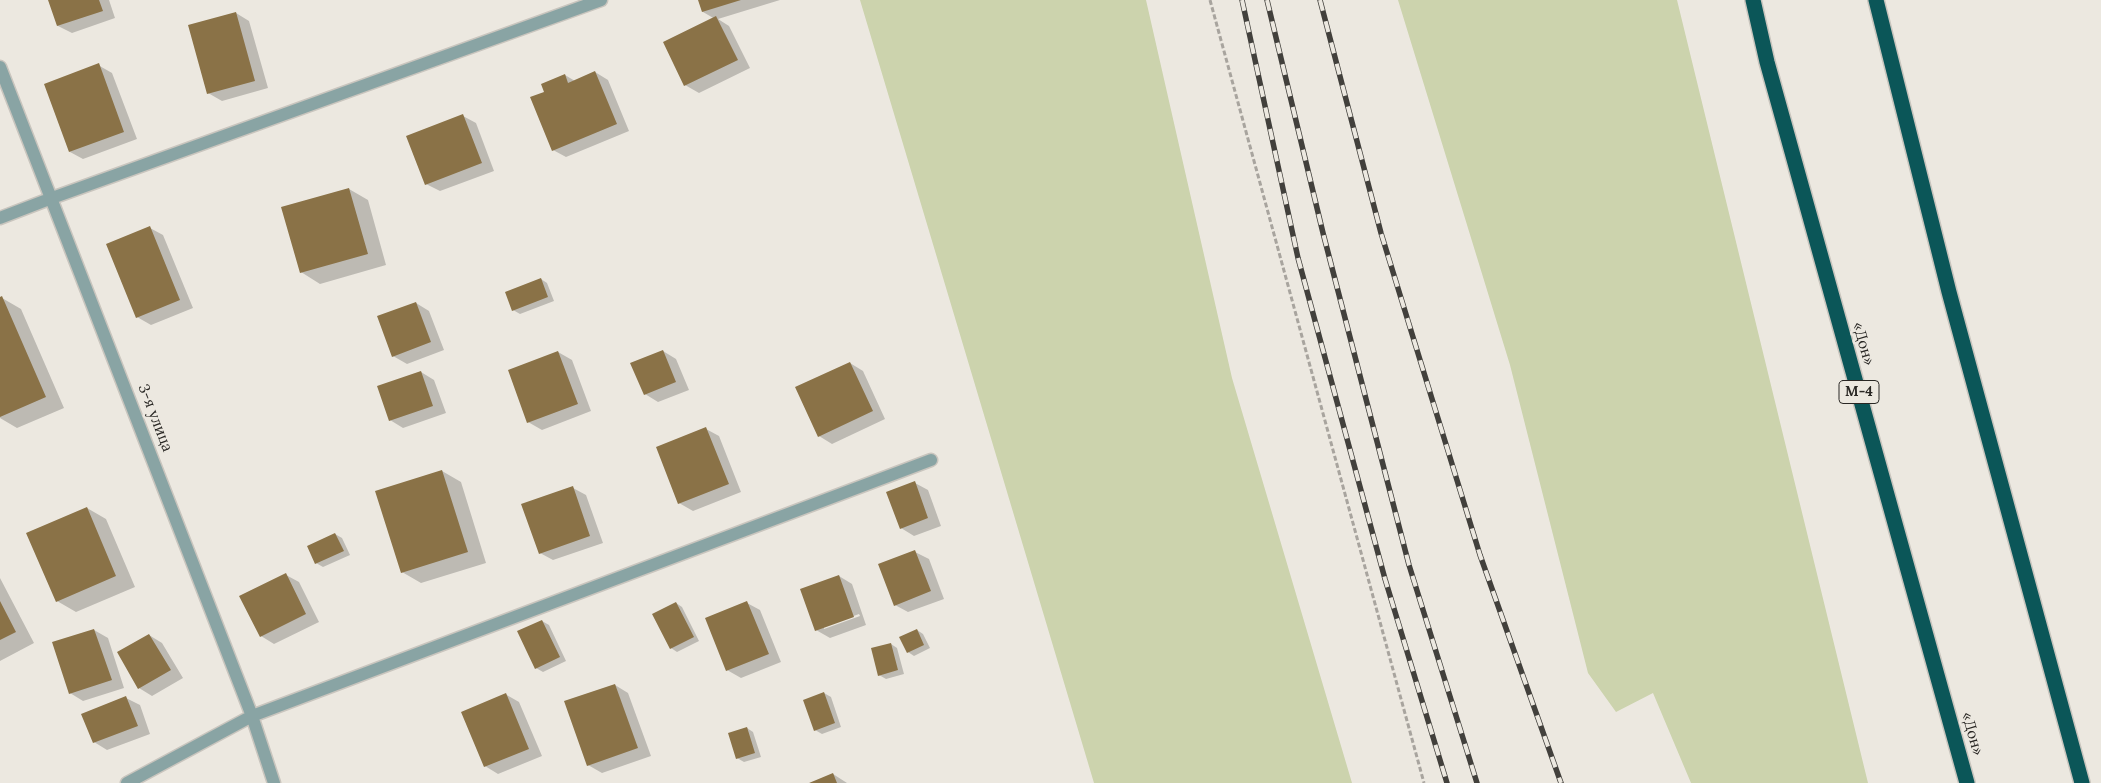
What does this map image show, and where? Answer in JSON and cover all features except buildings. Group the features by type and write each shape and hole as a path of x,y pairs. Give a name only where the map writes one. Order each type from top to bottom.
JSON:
{"highway":[{"name":"«Дон»","path":"1753,0 1767,62 1967,783"},
{"path":"1876,0 1949,292 2082,783"}],"lane":[{"path":"0,218 601,0"},
{"name":"3-я улица","path":"0,67 252,716 274,783"},
{"path":"127,783 252,716 931,460"}],"path":[{"path":"1210,0 1424,783"}],"green space":[{"path":"860,0 1146,0 1232,378 1352,783 1094,783"},
{"path":"1398,0 1677,0 1868,783 1691,783 1653,693 1616,712 1588,673 1510,365"}],"railway":[{"path":"1242,0 1298,258 1385,579 1447,783"},
{"path":"1267,0 1323,233 1409,565 1477,783"},
{"path":"1320,0 1381,233 1480,555 1561,783"}]}
